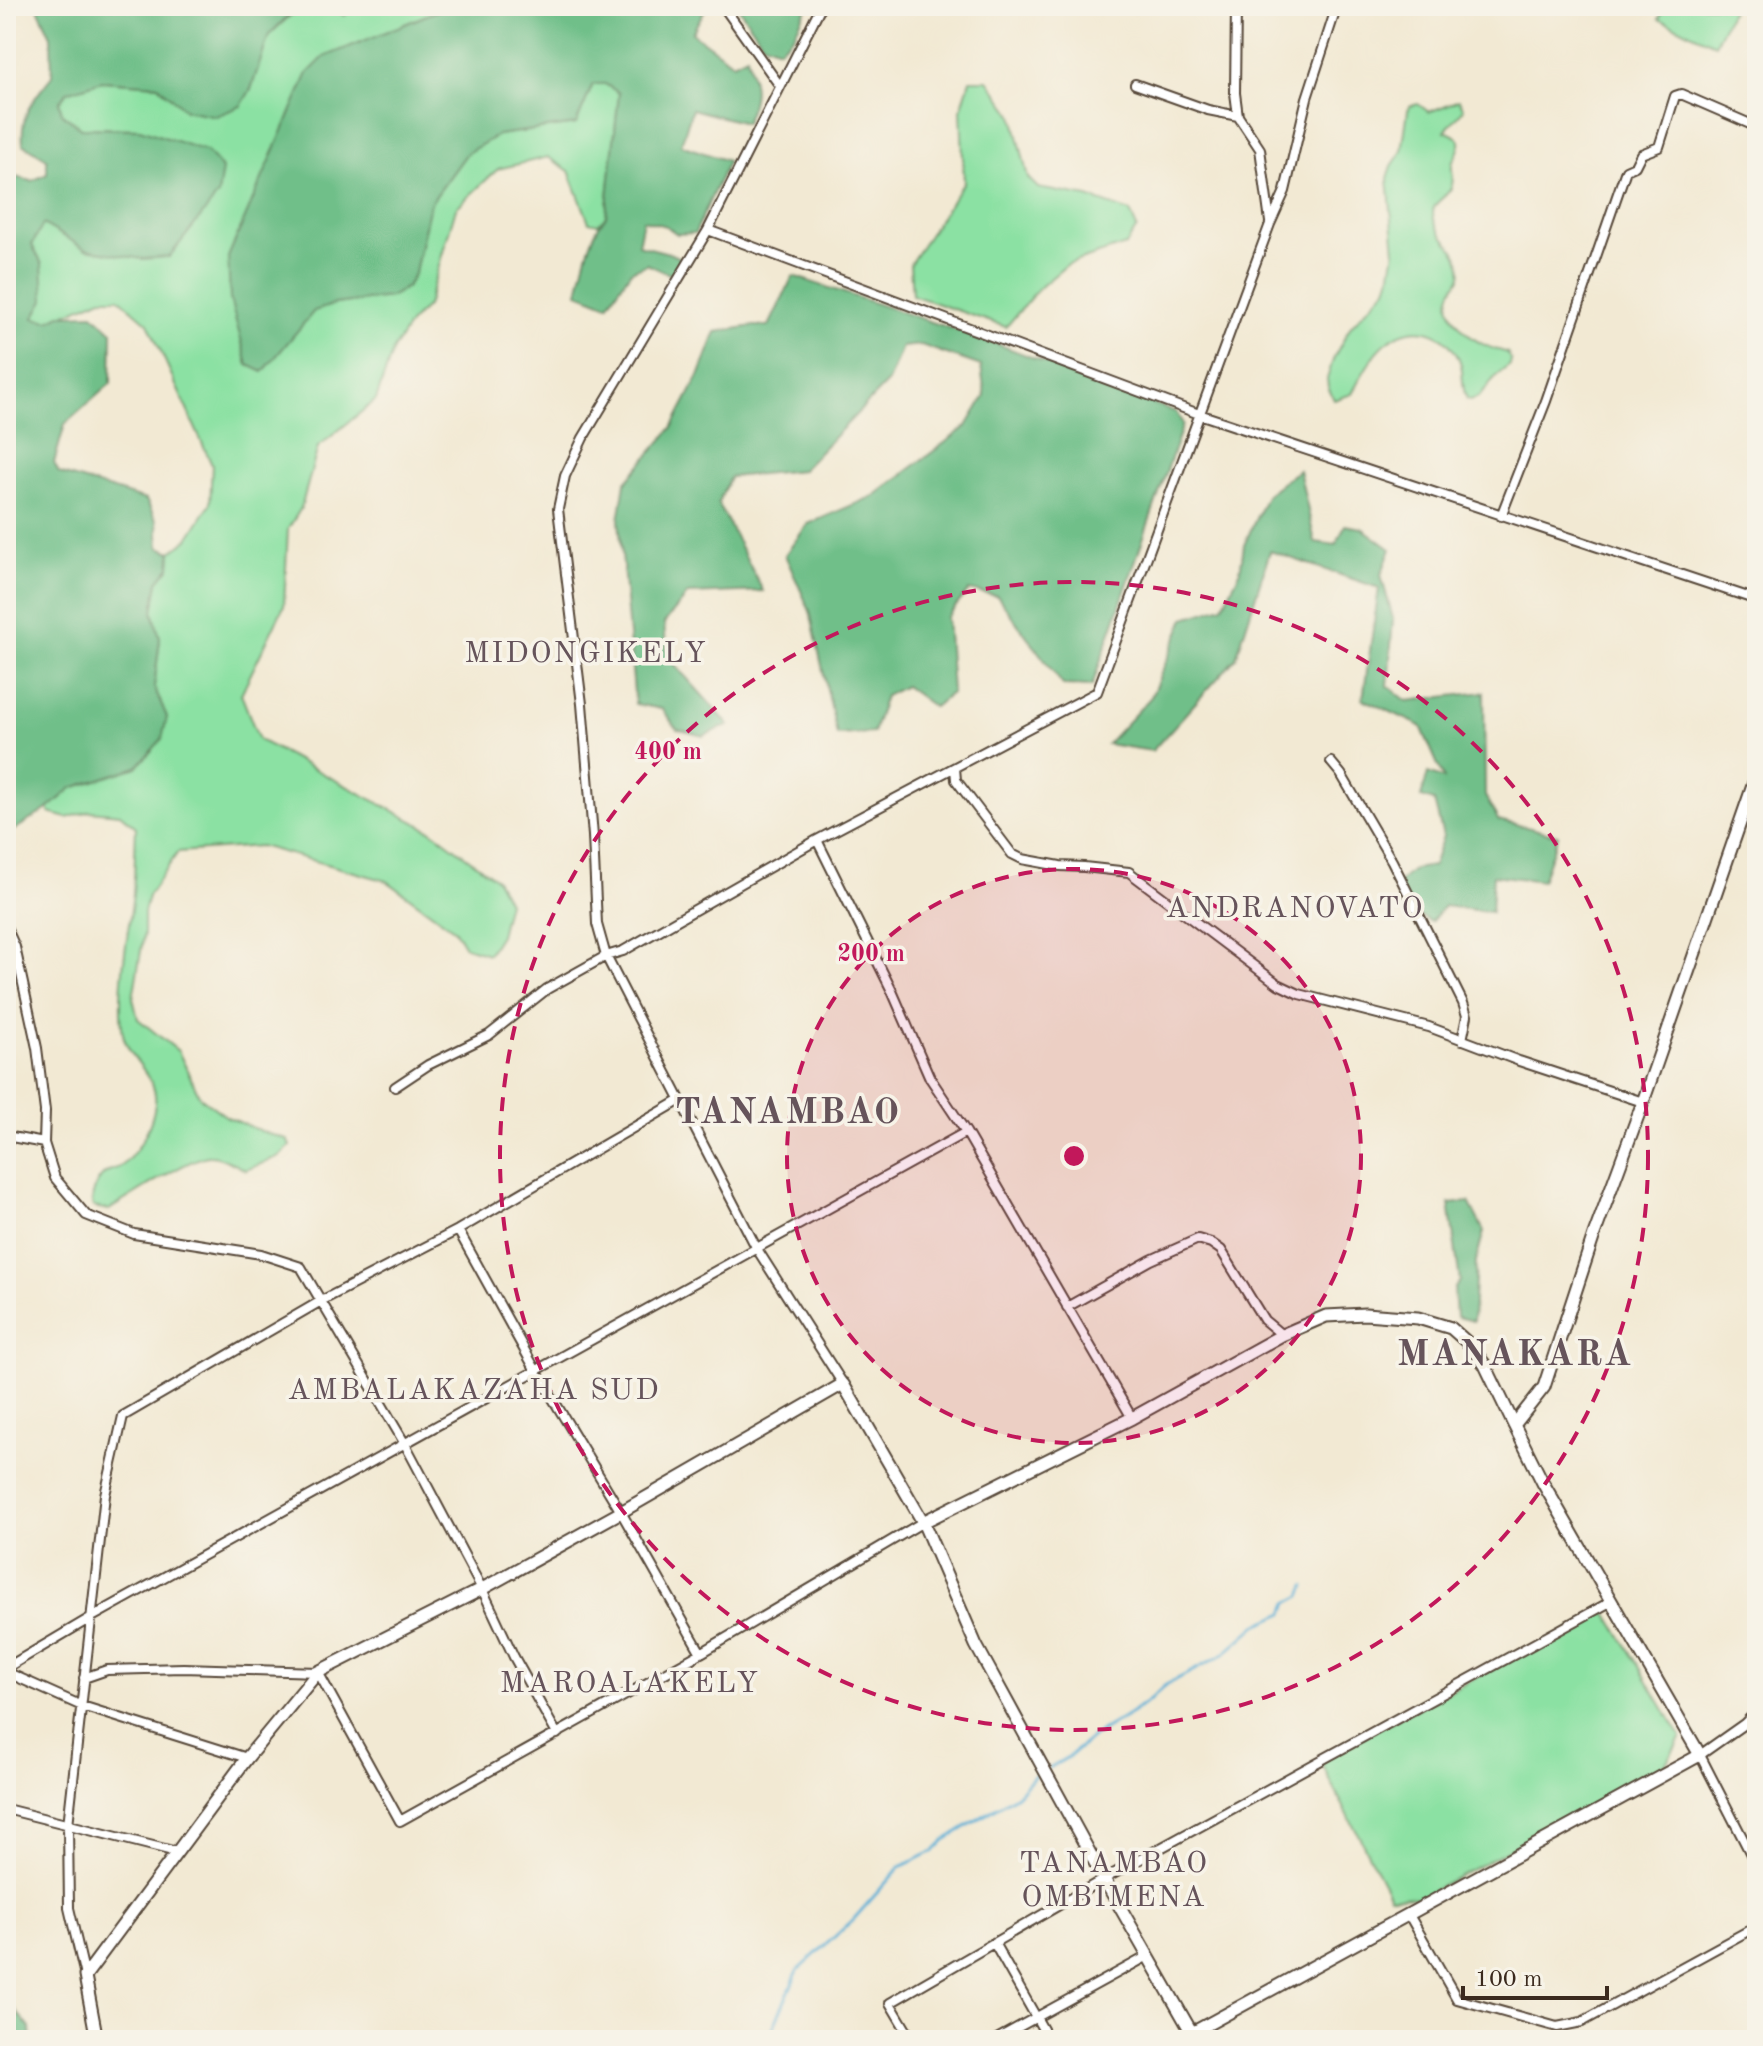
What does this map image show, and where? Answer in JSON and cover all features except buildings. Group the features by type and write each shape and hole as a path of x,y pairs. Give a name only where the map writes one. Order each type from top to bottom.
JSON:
{"street":[{"path":"723,6 780,86"},
{"path":"821,6 708,230 583,438 565,476 558,509 582,704 597,924 606,956 757,1249 843,1384 923,1522 976,1645 1192,2033"},
{"path":"1236,6 1235,93 1238,116 1260,149 1270,224"},
{"path":"395,1087 428,1065 489,1035 547,989 606,956 623,951 817,840 1097,692 1270,224 1285,191 1307,98 1337,6"},
{"path":"1135,84 1208,110 1238,116"},
{"path":"1501,516 1546,401 1626,170 1635,166 1641,154 1659,147 1675,96 1681,94 1757,127"},
{"path":"708,230 1199,414 1757,600"},
{"path":"1331,762 1392,861 1458,991 1467,1016 1462,1040"},
{"path":"955,768 956,780 1012,854 1022,859 1060,866 1129,872 1278,984 1299,994 1429,1027 1643,1102"},
{"path":"1514,1425 1544,1387 1594,1235 1757,774"},
{"path":"817,840 892,991 930,1078 966,1132 1132,1418"},
{"path":"6,927 15,947 37,1048 45,1111 44,1143 55,1178 86,1215 134,1234 261,1254 301,1267 405,1444 557,1734"},
{"path":"97,2040 69,1908 68,1825 105,1495 123,1416 321,1301 458,1230 679,1101"},
{"path":"6,1670 92,1617 966,1132"},
{"path":"6,1136 44,1143"},
{"path":"458,1230 535,1369 701,1653"},
{"path":"1067,1307 1151,1260 1198,1239 1221,1250 1264,1320 1282,1335"},
{"path":"318,1672 400,1821 701,1653 923,1522 1132,1418 1282,1335 1326,1316 1365,1314 1418,1318 1451,1328 1469,1344 1485,1365 1543,1483 1700,1755 1757,1866"},
{"path":"85,1976 247,1758 318,1672 482,1589 843,1384"},
{"path":"912,2040 890,2003 1104,1879 1612,1601"},
{"path":"84,1678 107,1670 122,1669 318,1672"},
{"path":"6,1670 82,1706 247,1758"},
{"path":"1179,2040 1700,1755 1757,1711"},
{"path":"6,1809 177,1852"},
{"path":"1409,1915 1457,1999 1557,2027 1582,2022 1757,1926"},
{"path":"994,1943 1049,2040"},
{"path":"995,2040 1148,1956"}],"green space":[{"path":"37,6 298,6 269,35 251,89 241,106 216,116 185,110 158,85 102,81 67,92 59,102 62,114 81,128 140,129 206,151 222,169 218,195 169,257 142,259 86,249 43,224 32,245 42,264 44,300 34,318 49,321 60,315 93,314 112,332 111,383 65,424 54,463 59,473 146,500 157,522 159,547 171,552 170,567 158,582 153,611 160,639 154,687 167,717 162,739 137,767 72,788 49,808 14,830 6,829 6,175 32,181 47,174 47,159 23,144 26,114 52,76 51,36"},
{"path":"314,6 333,6 344,16 355,6 449,6 404,24 230,299 248,364 263,372 313,311 335,304 390,297 407,287 415,272 430,204 467,153 498,135 576,124 593,84 605,84 619,93 606,216 598,224 589,222 569,171 548,157 498,169 456,208 427,306 410,323 393,350 376,400 318,447 301,508 288,529 284,606 241,694 259,740 432,831 496,879 508,902 500,935 488,954 465,947 455,930 387,881 260,846 178,852 148,896 144,912 144,933 133,998 138,1019 178,1051 200,1097 227,1117 287,1139 290,1146 280,1156 246,1170 219,1157 202,1158 175,1170 109,1210 93,1207 95,1187 101,1177 123,1165 136,1151 148,1128 155,1104 155,1094 148,1076 126,1043 121,1018 122,983 134,886 136,827 120,814 90,811 67,818 49,813 49,808 72,788 137,767 167,717 154,687 160,639 153,611 158,582 170,567 171,552 188,539 210,504 212,465 148,323 119,298 102,298 49,321 33,318 32,245 43,224 86,249 140,129 81,128 62,114 59,102 67,92 102,81 158,85 185,110 251,89 269,35 291,15"},
{"path":"449,6 707,6 692,33 733,63 747,56 753,97 745,123 692,109 681,145 728,161 695,233 677,234 666,226 643,220 638,245 682,259 674,273 669,274 647,264 631,271 608,305 578,293 591,242 606,216 619,93 605,84 593,84 576,124 498,135 467,153 430,204 415,272 407,287 390,297 335,304 314,311 263,372 248,365 230,299 228,257 308,73 324,57"},
{"path":"737,6 808,6 794,35 779,49 763,43"},
{"path":"1665,6 1733,7 1715,44 1659,19"},
{"path":"970,80 988,80 1013,115 1028,178 1038,188 1088,197 1130,212 1137,228 1126,245 1068,264 1038,289 1006,327 912,295 910,264 964,182 961,110"},
{"path":"1459,100 1464,109 1445,131 1460,141 1452,164 1452,185 1433,212 1436,225 1461,266 1461,275 1449,300 1450,308 1456,322 1473,338 1508,353 1510,365 1479,397 1467,399 1461,364 1452,348 1435,334 1412,331 1389,340 1371,360 1352,394 1334,400 1327,379 1334,357 1351,326 1387,288 1390,279 1395,251 1388,178 1402,151 1408,110 1410,106 1418,104 1429,112"},
{"path":"793,276 992,342 1176,412 1183,424 1092,686 1063,685 997,596 969,590 947,617 952,692 934,707 905,686 885,696 873,733 837,735 810,611 785,555 808,524 874,496 967,426 985,396 981,366 921,345 902,347 888,382 802,470 730,477 718,503 763,591 688,594 664,623 667,656 729,725 703,736 677,729 662,709 635,704 619,520 625,483 672,428 700,374 716,332 769,326"},
{"path":"1299,470 1315,542 1336,545 1345,525 1362,528 1391,549 1381,575 1393,619 1388,686 1407,701 1484,692 1485,796 1498,820 1558,835 1542,881 1493,875 1491,912 1444,906 1431,922 1404,907 1396,885 1414,869 1433,866 1443,836 1434,801 1421,797 1428,773 1444,779 1421,726 1363,699 1379,588 1270,551 1236,658 1152,751 1107,744 1151,697 1185,618 1223,606 1240,572 1244,545 1267,494"},
{"path":"1469,1202 1484,1231 1476,1261 1473,1321 1456,1317 1454,1289 1460,1281 1449,1204"},
{"path":"1606,1611 1681,1737 1665,1765 1421,1897 1390,1896 1319,1759"},
{"path":"6,1999 30,2028 31,2040 6,2040"}],"waterway":[{"path":"1049,1768 1132,1713 1164,1686 1223,1655 1257,1625 1284,1613 1288,1603 1301,1596 1305,1586"},
{"path":"768,2040 798,1970 852,1921 900,1867 934,1851 945,1840 1017,1795 1042,1771"}],"district":[{"name":"MIDONGIKELY","path":"586,654"},
{"name":"ANDRANOVATO","path":"1295,909"},
{"name":"TANAMBAO","path":"788,1114"},
{"name":"MANAKARA","path":"1515,1356"},
{"name":"AMBALAKAZAHA SUD","path":"474,1391"},
{"name":"MAROALAKELY","path":"630,1684"},
{"name":"TANAMBAO OMBIMENA","path":"1114,1881"}]}
